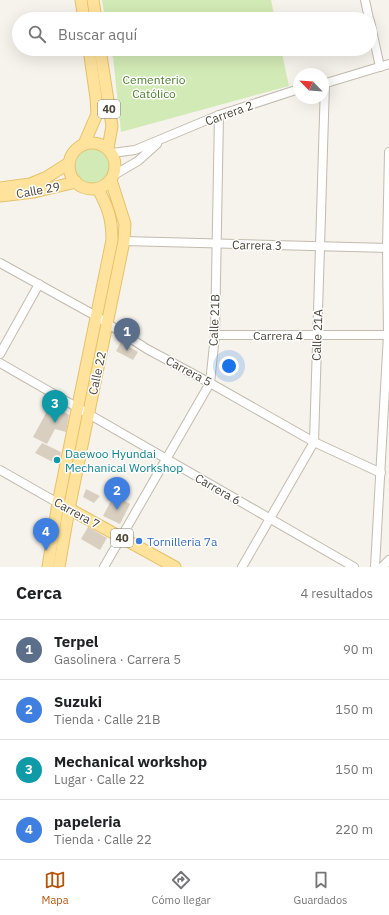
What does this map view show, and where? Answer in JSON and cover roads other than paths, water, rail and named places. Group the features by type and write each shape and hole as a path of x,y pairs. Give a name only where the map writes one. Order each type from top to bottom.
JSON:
{"main road":[{"path":"81,0 83,12"},
{"path":"93,0 95,12"},
{"name":"40","path":"69,163 74,151 84,144 97,114 90,56"},
{"name":"40","path":"101,56 112,126 110,151 116,164 112,178"},
{"path":"84,144 97,142 110,151"},
{"path":"69,163 72,177 82,187 90,189 105,186 112,178"},
{"name":"Calle 29","path":"0,188 30,184 47,177 69,163"},
{"name":"Calle 22","path":"59,567 69,508 124,241 125,224 112,178"},
{"name":"Calle 29","path":"0,196 34,192 76,182"},
{"name":"Calle 22","path":"48,567 58,503 112,240 112,225 107,205 98,188"},
{"name":"Carrera 7","path":"58,503 175,567"}],"street":[{"path":"365,0 368,12"},
{"path":"377,52 380,66"},
{"path":"329,82 389,64"},
{"name":"Carrera 2","path":"110,151 135,150 218,115 293,91"},
{"name":"Calle 21A","path":"242,567 314,442 324,104"},
{"name":"Calle 21B","path":"104,567 210,383 215,335 218,115"},
{"name":"Carrera 2","path":"112,178 138,161 161,140"},
{"path":"375,567 388,335 389,152"},
{"name":"Carrera 3","path":"124,241 388,248"},
{"name":"Carrera 5","path":"0,263 108,322 147,348 314,442 381,473"},
{"path":"0,354 39,284"},
{"name":"Carrera 4","path":"215,335 388,335"},
{"name":"Carrera 6","path":"0,363 354,567"},
{"name":"Carrera 7","path":"0,470 58,503"},
{"path":"382,567 389,560"}],"place":[{"name":"Terpel","path":"127,351"},
{"name":"Mechanical workshop","path":"55,423"},
{"name":"Daewoo Hyundai Mechanical Workshop","path":"57,460"},
{"name":"Suzuki","path":"117,510"},
{"name":"Tornilleria 7a","path":"139,541"},
{"name":"papeleria","path":"46,551"}],"park label":[{"name":"Cementerio Católico","path":"154,86"}]}
